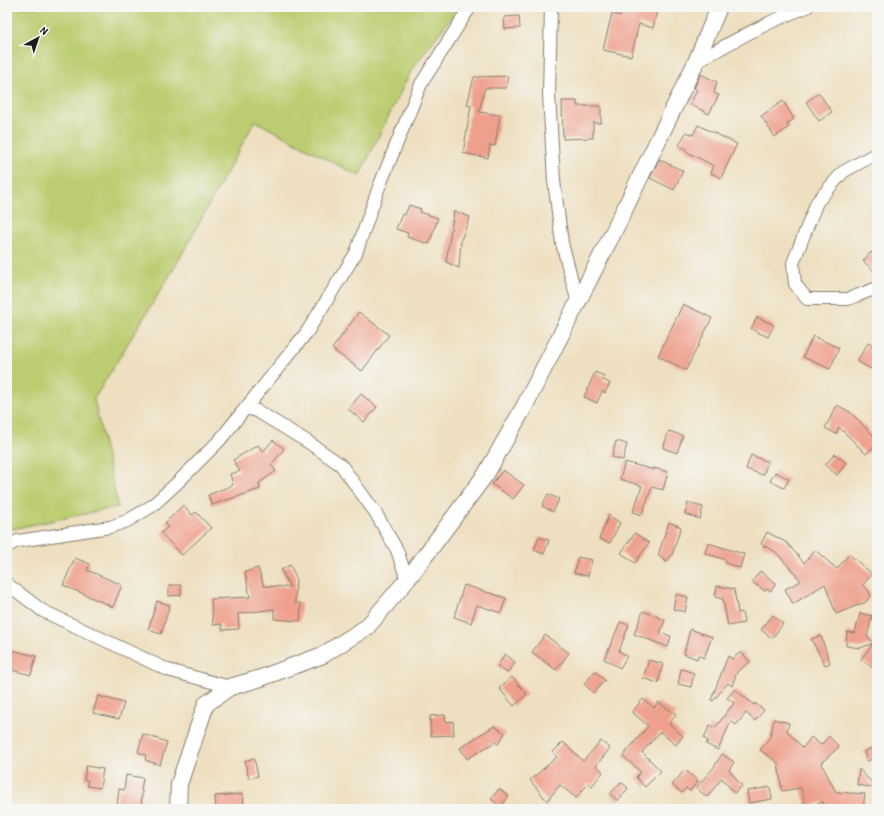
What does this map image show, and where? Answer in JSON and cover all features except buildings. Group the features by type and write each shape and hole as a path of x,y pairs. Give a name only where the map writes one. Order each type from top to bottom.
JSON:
{"street":[{"path":"7,546 18,541 110,528 127,521 152,506 219,441 307,332 356,254 379,187 421,84 470,7"},
{"path":"551,7 549,94 554,181 562,243 578,303"},
{"path":"178,809 179,784 206,704 230,687 258,679 323,655 367,627 407,580 486,474 524,406 613,234 696,62 719,7"},
{"path":"696,62 756,28 807,7"},
{"path":"877,153 843,172 817,202 793,263 795,284 807,299 848,299 877,288"},
{"path":"246,408 257,411 308,442 341,465 375,512 397,550 407,580"},
{"path":"7,584 43,611 168,670 230,687"}],"green space":[{"path":"7,7 459,7 412,69 359,176 255,121 176,265 94,399 118,507 7,530"}]}
